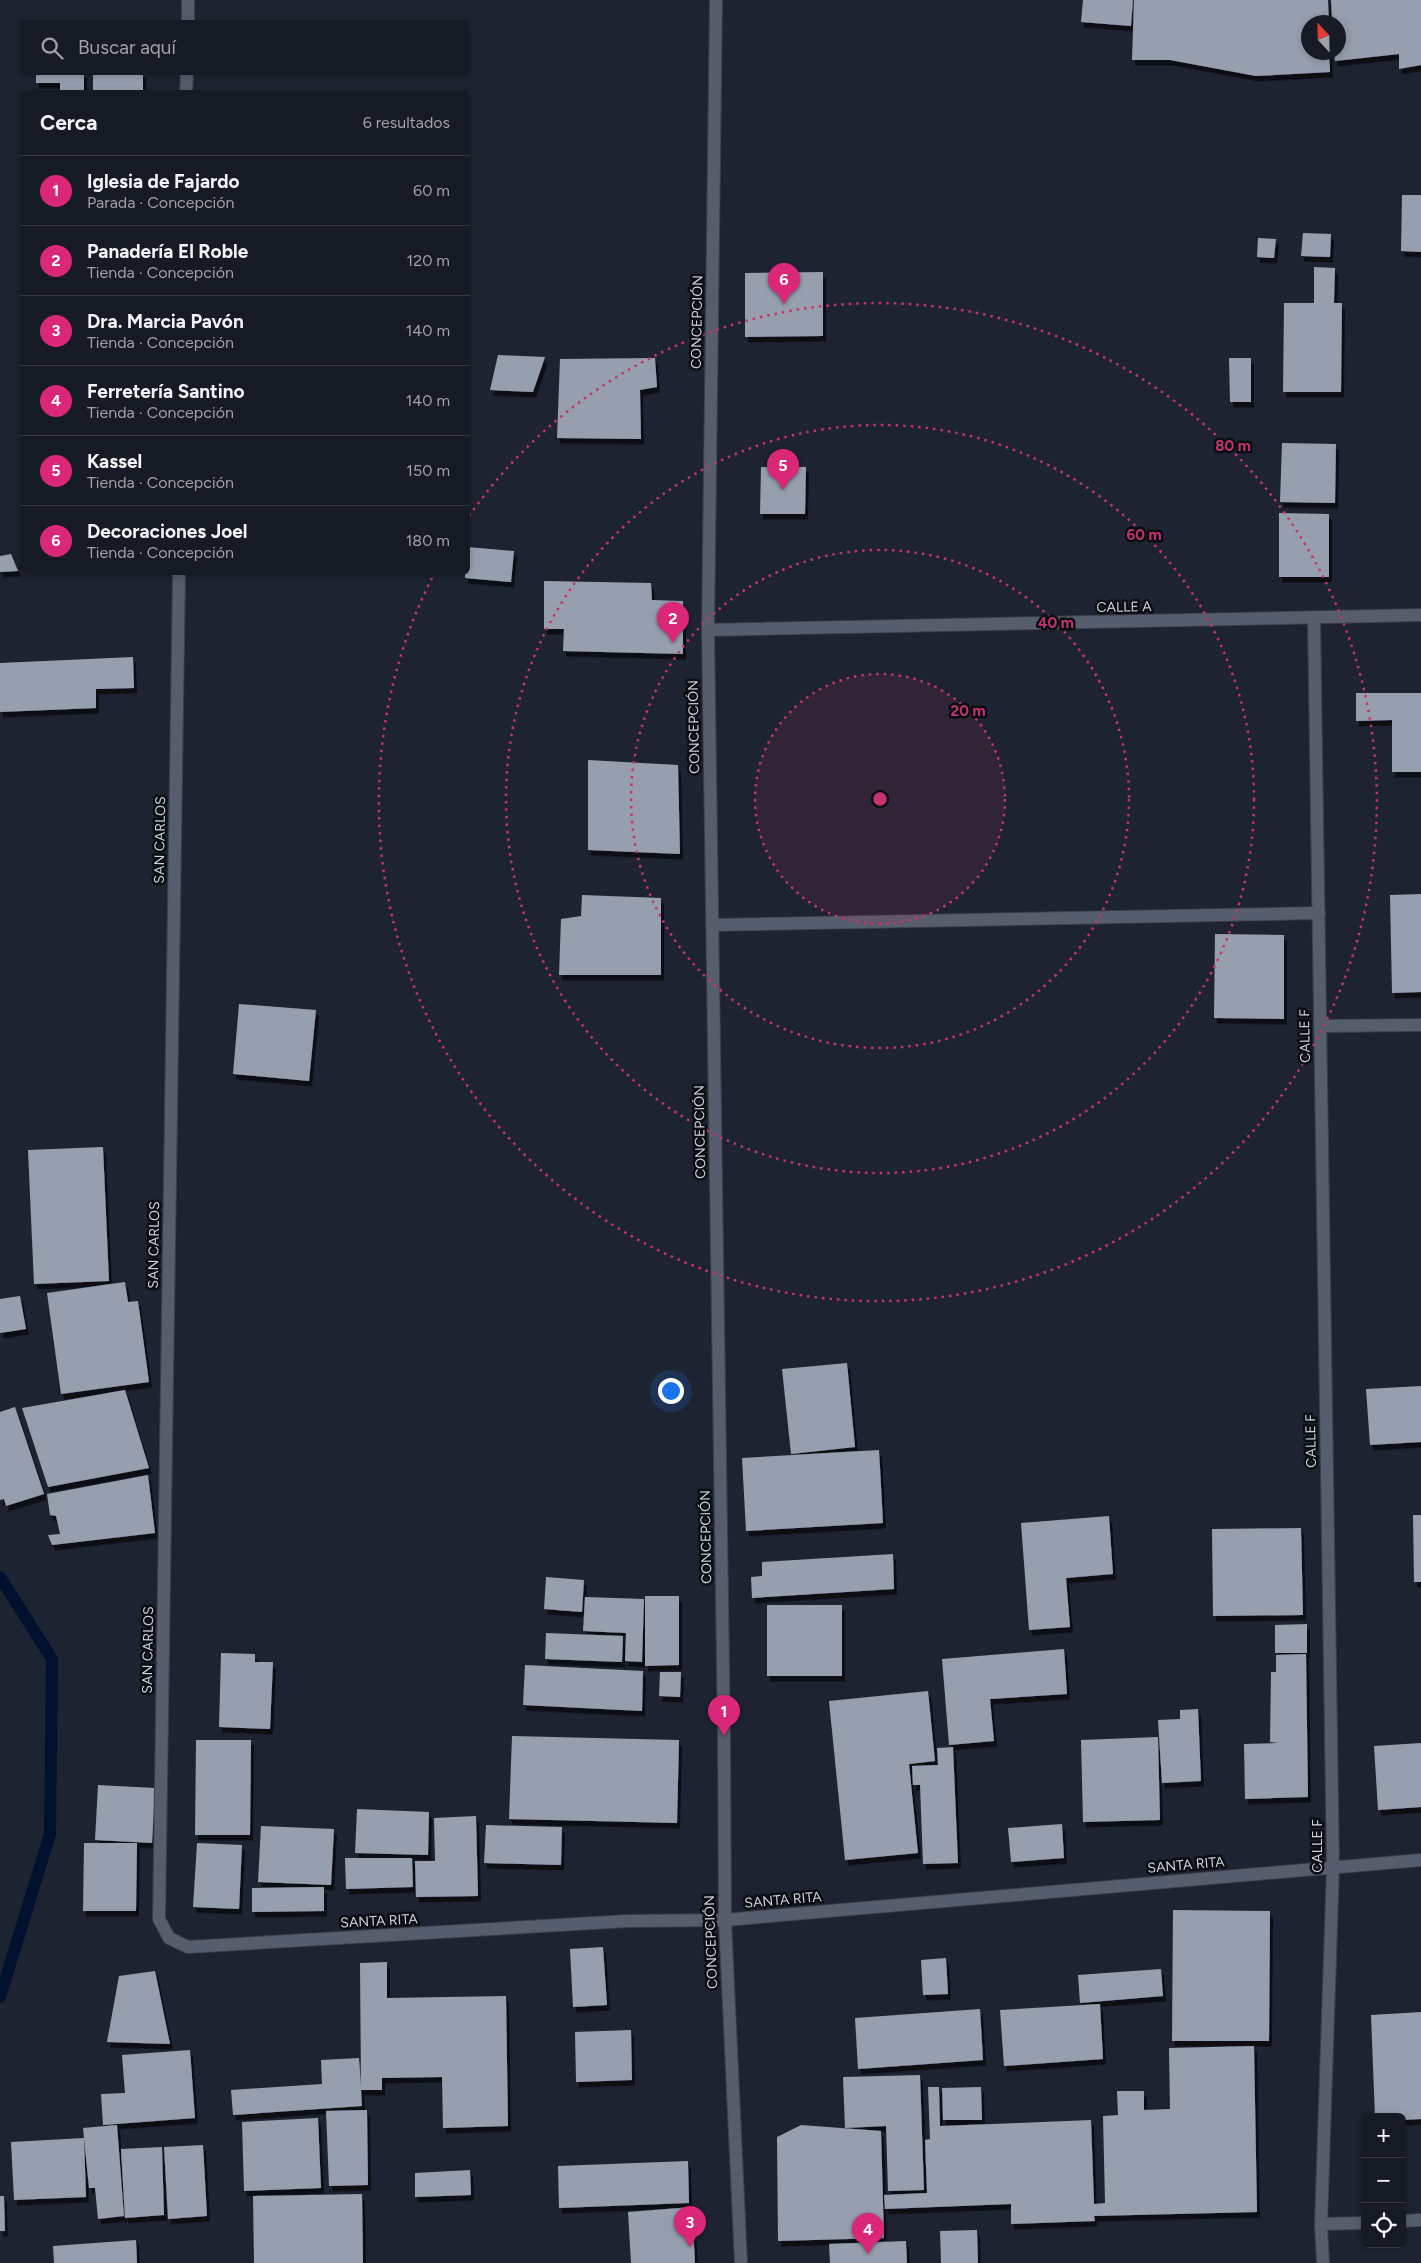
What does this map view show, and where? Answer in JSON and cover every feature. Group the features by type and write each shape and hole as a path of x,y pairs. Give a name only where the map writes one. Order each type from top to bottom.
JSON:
{"street":[{"path":"188,0 188,20"},
{"name":"CONCEPCIÓN","path":"716,0 708,630 724,1716 725,1920 741,2263"},
{"path":"186,90 187,75"},
{"name":"SAN CARLOS","path":"159,1919 179,575"},
{"name":"CALLE A","path":"708,630 1314,619 1421,615"},
{"name":"CALLE F","path":"1314,619 1333,1867 1321,2224 1322,2263"},
{"path":"712,925 1319,913"},
{"path":"1320,1026 1421,1025"},
{"name":"SANTA RITA","path":"159,1919 169,1938 188,1947 628,1921 725,1920 1421,1860"},
{"path":"1406,2221 1421,2220"},
{"path":"1321,2224 1361,2222"}],"building":[{"path":"1083,0 1133,0 1131,26 1081,22"},
{"path":"1134,0 1328,0 1329,15 1301,15 1301,60 1329,60 1330,72 1256,76 1170,60 1132,60"},
{"path":"1331,0 1421,0 1421,65 1399,69 1399,54 1346,60 1346,15 1332,15"},
{"path":"36,75 84,75 84,90 60,90 60,83 36,83"},
{"path":"93,75 143,75 143,90 93,90"},
{"path":"1402,195 1421,195 1421,252 1401,251"},
{"path":"1303,233 1331,234 1330,257 1301,256"},
{"path":"1258,238 1276,239 1274,258 1257,257"},
{"path":"1314,267 1335,268 1334,303 1342,303 1341,392 1283,392 1284,303 1314,303"},
{"path":"823,272 823,336 745,337 745,273"},
{"path":"498,355 545,357 533,392 490,390"},
{"path":"655,358 657,387 640,390 641,439 557,438 560,359"},
{"path":"1229,358 1251,358 1251,402 1230,402"},
{"path":"1282,443 1336,444 1335,503 1280,502"},
{"path":"761,467 806,467 805,514 760,514"},
{"path":"1279,513 1329,514 1329,577 1279,577"},
{"path":"470,547 514,551 511,582 465,578 465,575 470,575"},
{"path":"11,554 18,571 0,572 0,556"},
{"path":"544,581 651,583 652,600 683,601 683,654 563,651 564,629 544,629"},
{"path":"133,657 134,688 96,689 96,708 0,712 0,663"},
{"path":"1356,693 1421,693 1421,772 1392,772 1392,720 1356,721"},
{"path":"588,760 678,765 680,854 588,850"},
{"path":"1421,894 1421,992 1392,993 1390,895"},
{"path":"582,895 661,898 661,975 559,975 561,919 581,916"},
{"path":"1215,934 1284,935 1284,1019 1214,1018"},
{"path":"239,1004 316,1010 309,1081 233,1074"},
{"path":"103,1147 109,1281 34,1284 28,1150"},
{"path":"125,1282 128,1302 138,1301 149,1382 61,1394 47,1293"},
{"path":"20,1296 26,1329 0,1333 0,1299"},
{"path":"847,1363 855,1447 791,1454 782,1369"},
{"path":"1421,1386 1421,1442 1370,1445 1366,1389"},
{"path":"125,1390 149,1468 48,1487 22,1408"},
{"path":"15,1407 44,1494 6,1506 4,1499 0,1500 0,1412"},
{"path":"879,1450 883,1523 746,1531 742,1458"},
{"path":"148,1475 155,1533 52,1545 48,1535 60,1534 56,1516 50,1515 47,1494"},
{"path":"1413,1515 1421,1515 1421,1582 1414,1582"},
{"path":"1109,1516 1113,1574 1066,1578 1070,1627 1029,1630 1021,1523"},
{"path":"1301,1528 1303,1615 1213,1616 1212,1529"},
{"path":"893,1554 894,1589 752,1598 751,1577 762,1576 762,1562"},
{"path":"546,1577 584,1580 582,1612 544,1609"},
{"path":"645,1596 679,1596 679,1665 645,1666"},
{"path":"585,1597 644,1599 642,1662 625,1661 626,1633 583,1631"},
{"path":"767,1605 842,1605 842,1676 767,1676"},
{"path":"1307,1624 1307,1653 1275,1653 1275,1625"},
{"path":"546,1633 623,1636 622,1662 545,1659"},
{"path":"1064,1649 1067,1694 990,1699 994,1741 949,1745 942,1659"},
{"path":"221,1653 255,1654 255,1662 273,1662 270,1729 219,1727"},
{"path":"1306,1654 1308,1797 1245,1799 1244,1744 1279,1743 1270,1742 1271,1672 1276,1672 1276,1655"},
{"path":"525,1665 643,1671 642,1711 523,1705"},
{"path":"660,1672 681,1672 680,1697 659,1696"},
{"path":"928,1691 935,1761 909,1764 918,1853 845,1860 829,1701"},
{"path":"1198,1709 1201,1781 1162,1783 1158,1720 1180,1719 1180,1710"},
{"path":"512,1736 679,1740 677,1823 509,1819"},
{"path":"1158,1737 1160,1820 1083,1822 1081,1740"},
{"path":"196,1740 251,1740 250,1835 195,1835"},
{"path":"1421,1743 1421,1807 1378,1810 1374,1746"},
{"path":"953,1747 958,1863 923,1864 920,1785 913,1785 912,1766 938,1765 937,1748"},
{"path":"98,1785 155,1788 152,1843 95,1840"},
{"path":"357,1809 429,1812 428,1855 355,1853"},
{"path":"476,1816 478,1896 416,1897 415,1861 435,1861 434,1818"},
{"path":"1062,1824 1064,1858 1011,1862 1008,1828"},
{"path":"486,1825 562,1827 561,1865 484,1863"},
{"path":"261,1826 334,1829 331,1885 258,1882"},
{"path":"84,1843 137,1843 136,1911 83,1911"},
{"path":"197,1843 242,1845 239,1909 193,1907"},
{"path":"345,1858 412,1858 413,1887 346,1889"},
{"path":"324,1887 324,1911 252,1912 252,1888"},
{"path":"1173,1910 1270,1911 1269,2041 1172,2041"},
{"path":"603,1947 607,2005 573,2007 570,1949"},
{"path":"946,1958 948,1994 923,1995 921,1960"},
{"path":"387,1962 387,1998 506,1996 508,2126 443,2128 442,2077 382,2078 382,2090 361,2090 362,2106 233,2115 231,2090 322,2084 321,2060 359,2058 361,2086 360,1963"},
{"path":"1161,1969 1163,1996 1080,2003 1078,1975"},
{"path":"155,1971 170,2044 107,2042 119,1976"},
{"path":"1100,2004 1103,2059 1004,2066 1000,2010"},
{"path":"980,2009 983,2060 858,2069 855,2018"},
{"path":"1421,2012 1421,2119 1406,2120 1406,2113 1375,2113 1371,2015"},
{"path":"631,2030 632,2080 576,2082 575,2032"},
{"path":"1254,2046 1257,2212 1094,2216 1095,2221 1011,2224 1011,2204 885,2209 884,2195 927,2193 925,2140 930,2139 928,2087 939,2087 940,2126 1091,2120 1094,2204 1105,2203 1103,2116 1118,2115 1117,2091 1144,2091 1144,2110 1170,2109 1169,2048"},
{"path":"190,2050 195,2118 103,2125 101,2094 125,2093 122,2055"},
{"path":"920,2075 924,2190 888,2191 886,2126 845,2128 843,2077"},
{"path":"981,2087 982,2120 943,2120 942,2088"},
{"path":"367,2110 368,2185 329,2186 326,2111"},
{"path":"318,2118 321,2188 244,2191 242,2122"},
{"path":"117,2125 124,2216 98,2219 95,2188 89,2188 83,2128"},
{"path":"801,2125 881,2131 884,2238 778,2241 777,2137"},
{"path":"84,2138 86,2197 14,2200 11,2142"},
{"path":"203,2145 207,2216 168,2219 164,2147"},
{"path":"162,2147 164,2215 125,2218 121,2149"},
{"path":"688,2161 689,2203 559,2208 558,2166"},
{"path":"470,2170 471,2195 415,2197 415,2173"},
{"path":"362,2194 363,2263 254,2263 253,2196"},
{"path":"0,2196 4,2196 5,2231 0,2231"},
{"path":"692,2207 695,2263 631,2263 628,2212"},
{"path":"977,2230 978,2263 941,2263 940,2231"},
{"path":"136,2240 137,2263 54,2263 53,2246"},
{"path":"906,2241 907,2263 830,2263 829,2244"}],"waterway":[{"path":"0,1577 52,1659 50,1834 0,1997"}],"place":[{"name":"Decoraciones Joel","path":"784,304"},
{"name":"Kassel","path":"783,490"},
{"name":"Panadería El Roble","path":"673,643"},
{"name":"Iglesia de Fajardo","path":"724,1736"},
{"name":"Dra. Marcia Pavón","path":"690,2247"},
{"name":"Ferretería Santino","path":"868,2254"}]}
